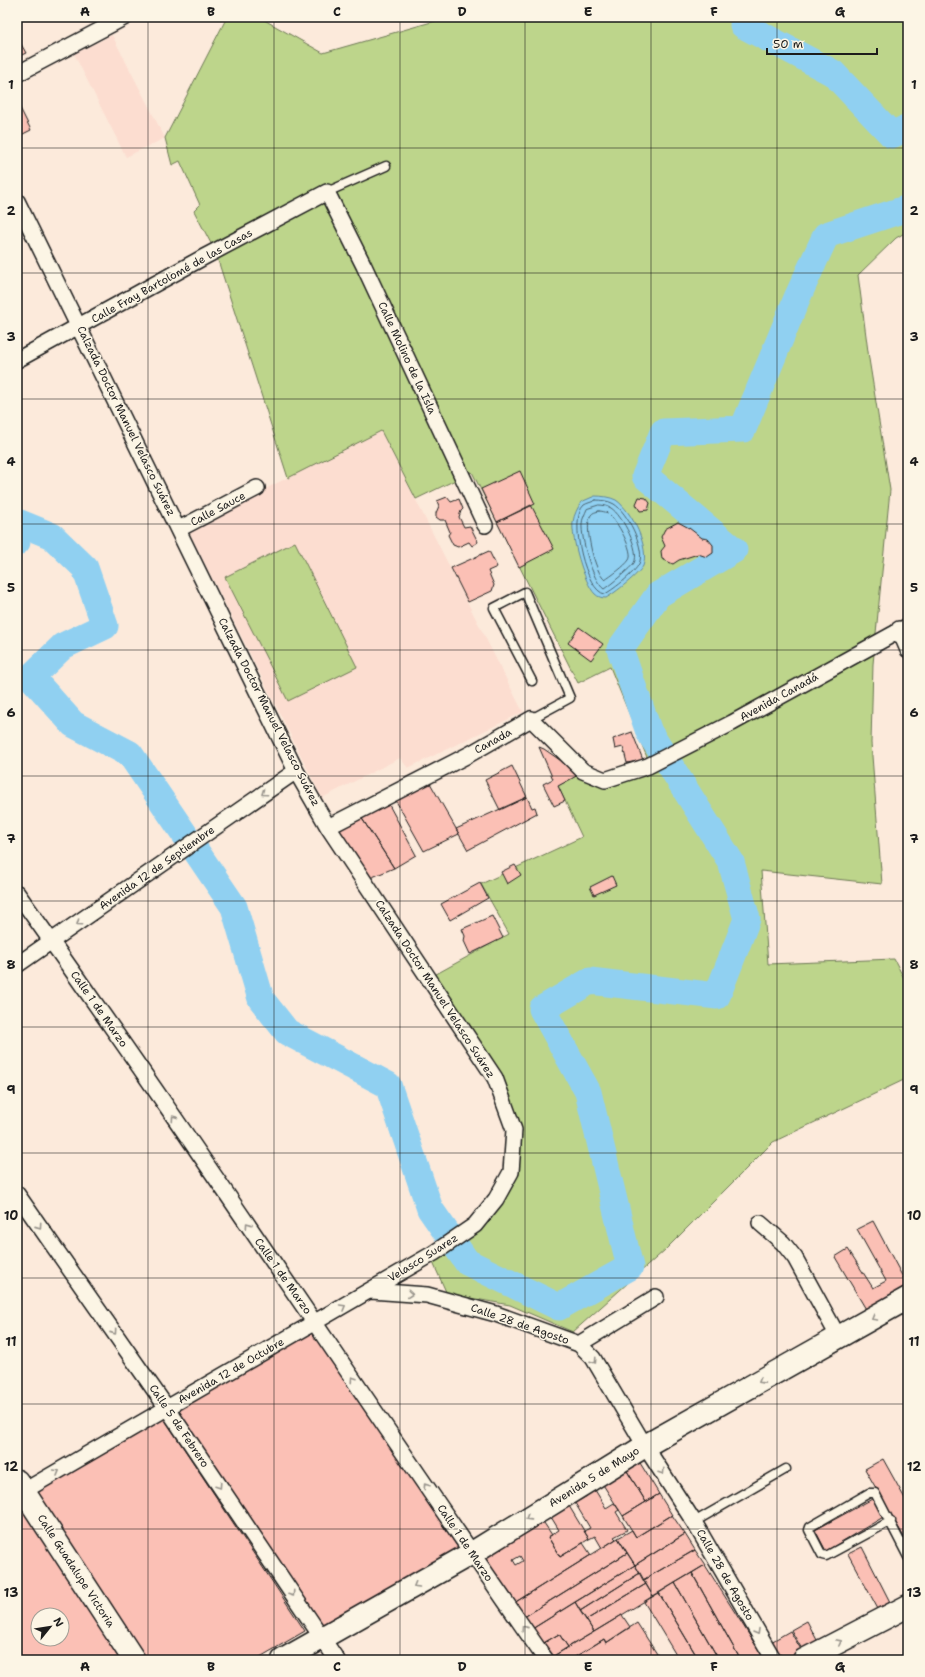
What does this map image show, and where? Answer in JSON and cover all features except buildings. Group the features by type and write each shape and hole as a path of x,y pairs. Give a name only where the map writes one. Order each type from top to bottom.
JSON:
{"main road":[{"name":"Avenida 5 de Mayo","path":"282,1660 322,1639 472,1553 644,1446 908,1298"},
{"name":"Calle Guadalupe Victoria","path":"19,1489 134,1660"},
{"path":"804,1660 908,1606"}],"street":[{"path":"17,74 125,17"},
{"name":"Calle Fray Bartolomé de las Casas","path":"17,360 204,257 327,192"},
{"name":"Calle Molino de la Isla","path":"327,192 364,266 485,525"},
{"name":"Calzada Doctor Manuel Velasco Suárez","path":"17,201 80,326 296,771 328,827 494,1078 514,1130 511,1172 496,1199 475,1225"},
{"name":"Calle Sauce","path":"179,529 257,488"},
{"path":"904,628 908,650"},
{"name":"Avenida Canadá","path":"532,719 583,771 605,780 648,766 681,750 904,628"},
{"name":"Canada","path":"328,827 470,754 532,719"},
{"name":"Avenida 12 de Septiembre","path":"17,965 296,771"},
{"name":"Calle 1 de Marzo","path":"17,893 315,1322 546,1660"},
{"name":"Calle 5 de Febrero","path":"17,1194 167,1408 337,1660"},
{"path":"760,1224 783,1243 795,1258 839,1338"},
{"name":"Velasco Suarez","path":"371,1291 434,1253 475,1225"},
{"path":"315,1322 371,1291"},
{"name":"Calle 28 de Agosto","path":"371,1291 427,1295 496,1314 580,1344 593,1358 644,1446 694,1522 774,1660"},
{"path":"580,1344 656,1297"},
{"name":"Avenida 12 de Octubre","path":"19,1489 167,1408 315,1322"}],"lane":[{"path":"327,192 386,166"},
{"path":"532,681 494,608 526,592 570,698 532,719"},
{"path":"694,1522 786,1469"},
{"path":"891,1521 826,1556 822,1555 809,1530 810,1527 869,1493 875,1493 891,1521 908,1557"}],"shaded area":[{"path":"112,35 165,138 126,157 74,54"},
{"path":"381,431 523,712 408,768 400,758 322,798 187,528"}],"green space":[{"path":"227,17 259,17 323,53 449,17 908,17 908,231 896,238 858,275 869,359 890,490 873,664 871,743 882,884 761,871 768,964 894,959 908,986 908,1078 773,1142 665,1250 573,1332 510,1305 447,1294 431,1258 500,1202 518,1130 429,978 509,934 481,884 582,837 558,786 580,774 653,772 610,667 578,683 472,472 416,499 381,431 288,478 215,251 194,211 200,205 180,161 172,165 165,138"},
{"path":"295,542 357,667 288,701 225,577"}],"water":[{"path":"595,496 603,496 616,500 628,512 642,540 645,558 643,566 637,574 606,598 597,596 587,580 579,560 573,529 574,516 581,502"}],"waterway":[{"path":"745,17 743,25 833,73 892,135 908,127"},
{"path":"17,542 20,523 52,536 85,568 105,626 63,646 31,677 73,724 130,754 234,907 261,999 287,1032 388,1085 430,1209 467,1262 559,1307 630,1267 588,1092 542,1009 590,981 717,996 747,919 731,862 649,732 620,649 658,595 734,550 645,476 663,432 743,429 797,298 826,235 908,208"}]}
